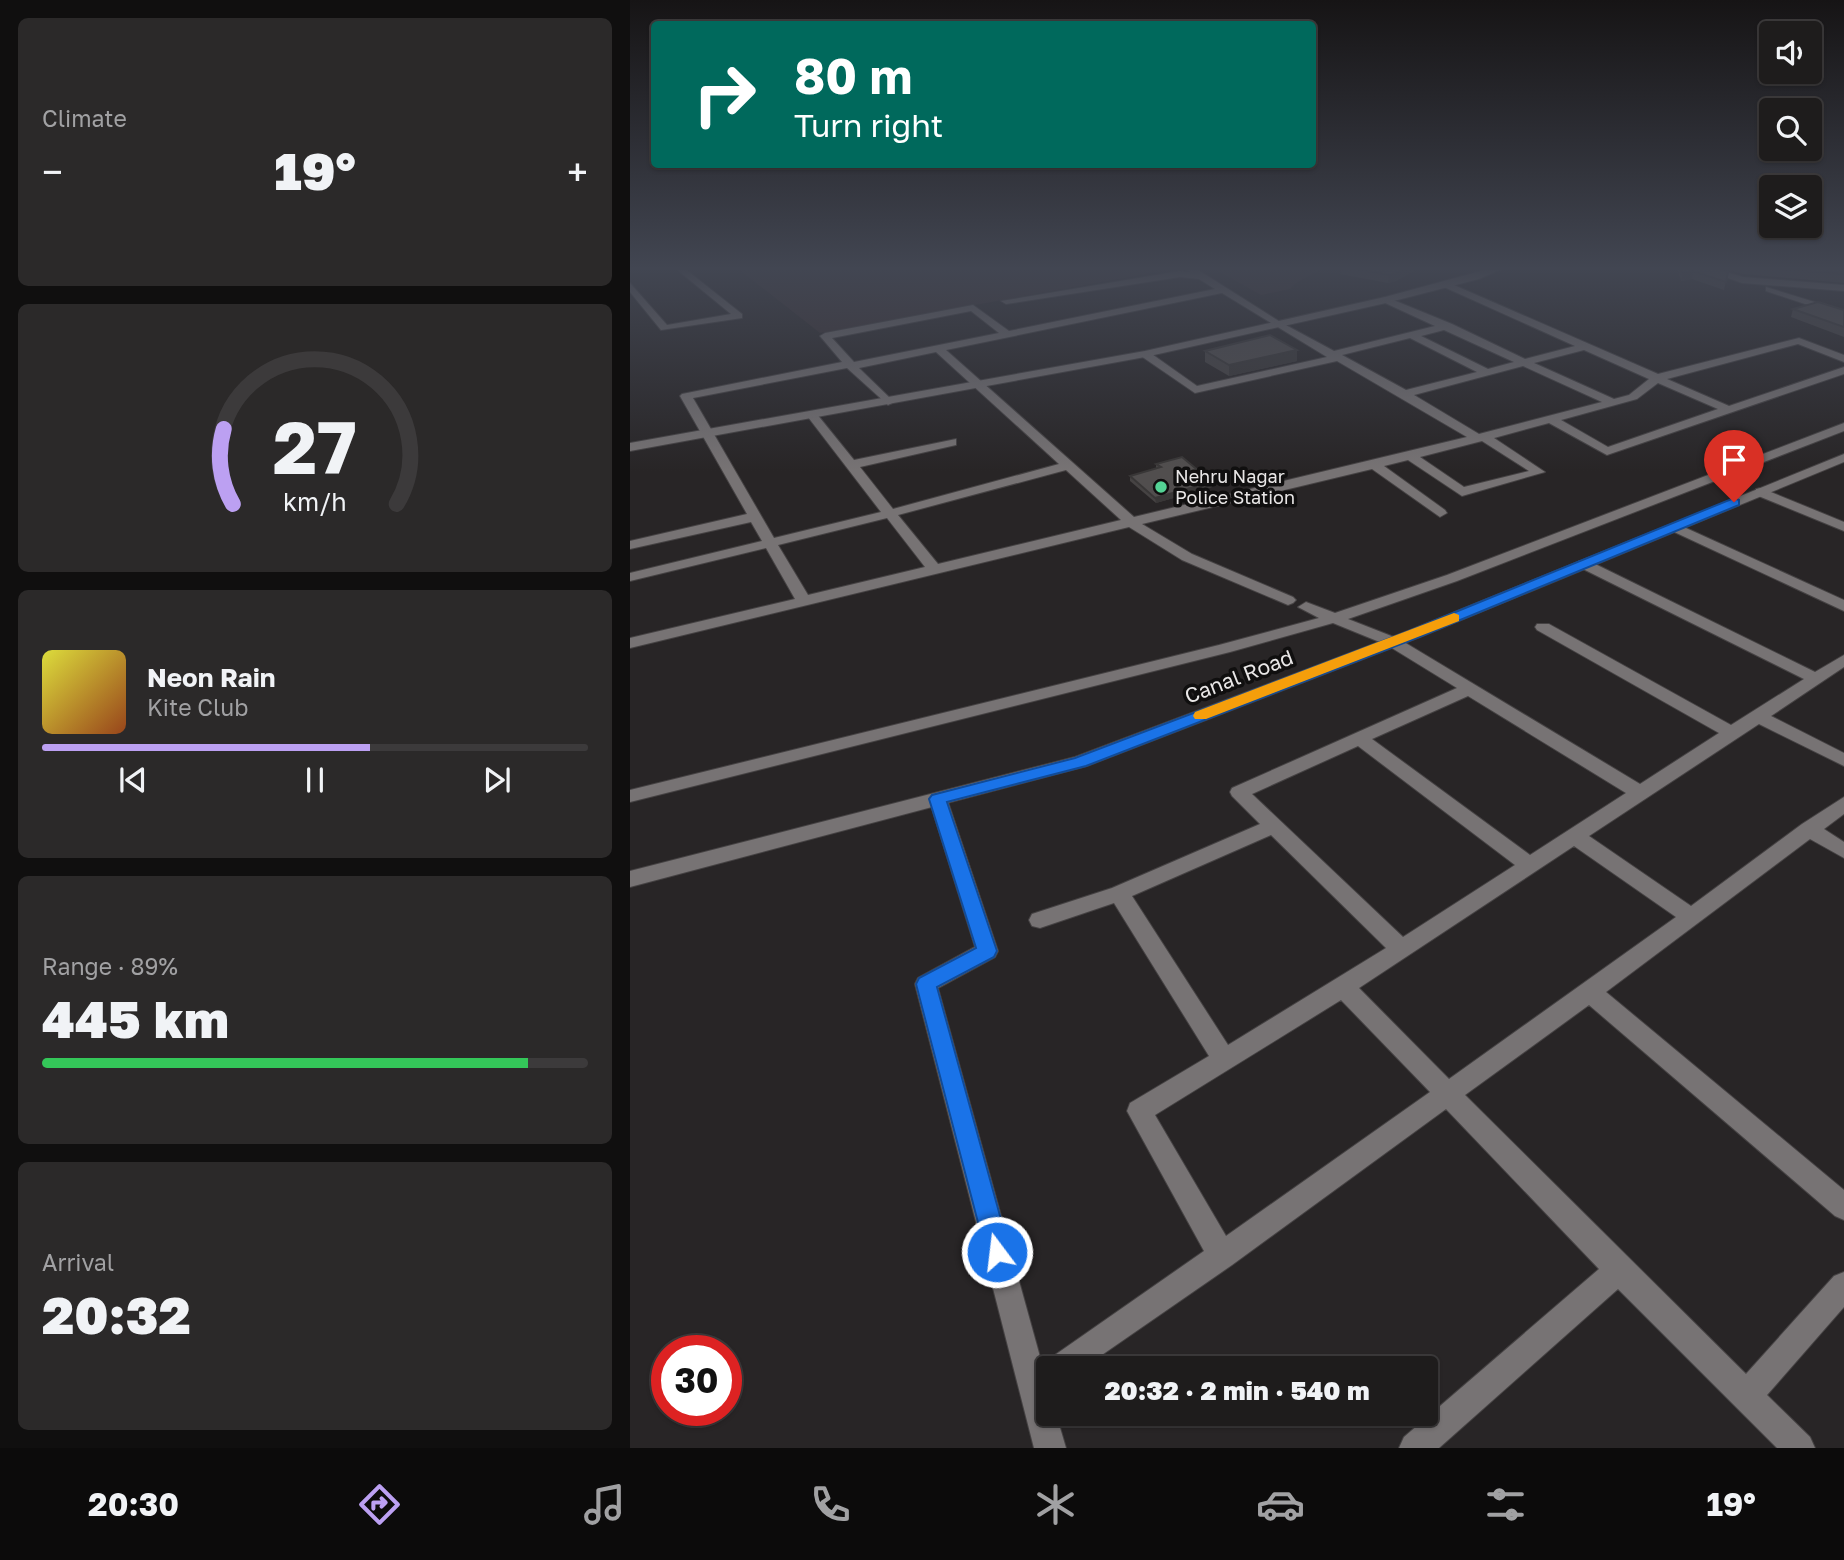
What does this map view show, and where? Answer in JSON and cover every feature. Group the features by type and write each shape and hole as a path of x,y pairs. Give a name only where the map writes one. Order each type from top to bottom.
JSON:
{"street":[{"path":"827,336 825,336 851,365 888,402"},
{"path":"803,600 687,396 1005,336"},
{"path":"630,447 888,402 1230,336"},
{"path":"1297,336 1405,394 1539,472 1462,492 1410,456"},
{"path":"1145,354 1195,390 1409,336"},
{"path":"1412,336 1486,372"},
{"path":"1468,336 1613,403"},
{"path":"1562,336 1727,409"},
{"path":"630,643 933,568 1410,456 1613,403 1633,397 1657,378 1799,341 1844,359"},
{"path":"1405,394 1586,346"},
{"path":"939,349 1067,466 1151,538 1176,552 1289,600"},
{"path":"1550,419 1607,450 1844,370"},
{"path":"812,415 933,568"},
{"path":"630,796 1211,652 1332,619 1452,578 1844,427"},
{"path":"851,465 952,442"},
{"name":"Canal Road","path":"630,879 1080,762 1393,642 1844,458"},
{"path":"1373,464 1440,513"},
{"path":"630,576 888,514 1067,466"},
{"path":"1761,492 1844,527"},
{"path":"630,545 754,517"},
{"path":"1675,527 1844,606"},
{"path":"1584,564 1815,678"},
{"path":"1306,607 1393,642 1640,793"},
{"path":"1543,627 1732,733"},
{"path":"1222,1255 1139,1111 1343,987 1844,660"},
{"path":"1401,949 1239,792 1469,689"},
{"path":"1758,716 1844,760"},
{"path":"1359,738 1528,864"},
{"path":"938,799 987,951 926,984 1036,1367"},
{"path":"1076,1356 1590,992 1844,804"},
{"path":"1040,920 1119,892 1274,826"},
{"path":"1810,829 1844,851"},
{"path":"1574,836 1691,917"},
{"path":"1119,892 1224,1059"},
{"path":"1343,987 1619,1270 1799,1448"},
{"path":"1590,992 1844,1207"},
{"path":"1415,1448 1619,1270"},
{"path":"1746,1395 1844,1286"},
{"path":"1047,1426 1050,1448"}],"building":[{"path":"1268,336 1297,350 1229,365 1205,351"},
{"path":"1182,457 1212,482 1155,498 1130,476 1161,467 1156,464"}],"slow traffic":[{"path":"1201,716 1454,618"}],"place":[{"name":"Nehru Nagar Police Station","path":"1161,487"}],"route":[{"path":"997,1252 926,984 987,951 938,799 1080,762 1414,634 1734,502"}]}
